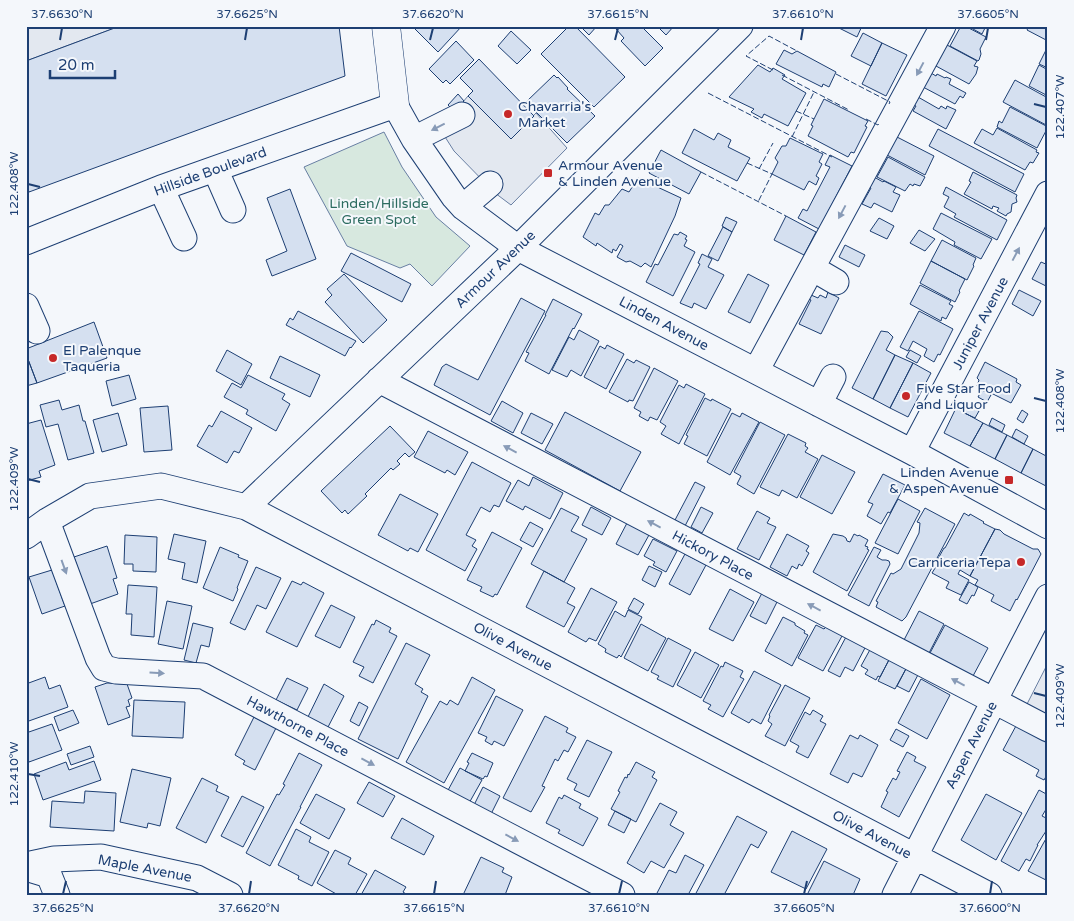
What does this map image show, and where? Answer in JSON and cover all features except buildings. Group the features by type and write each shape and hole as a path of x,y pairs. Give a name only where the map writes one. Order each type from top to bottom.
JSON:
{"main road":[{"name":"Linden Avenue","path":"386,26 395,105"}],"street":[{"name":"Armour Avenue","path":"246,507 518,248 740,26"},
{"path":"756,371 943,26"},
{"name":"Linden Avenue","path":"395,105 414,139 454,197 463,207 518,248 912,452 1048,526"},
{"name":"Hillside Boulevard","path":"26,242 161,188 395,105"},
{"path":"414,139 462,115"},
{"path":"215,169 233,210"},
{"path":"463,207 490,184"},
{"path":"161,188 184,238"},
{"name":"Juniper Avenue","path":"912,452 1048,194"},
{"path":"812,268 836,282"},
{"path":"26,306 37,331"},
{"path":"820,404 833,377"},
{"name":"Hickory Place","path":"379,380 1047,727"},
{"name":"Olive Avenue","path":"26,536 47,521 90,496 161,486 246,507 989,895"},
{"name":"Hawthorne Place","path":"47,521 98,658 104,668 116,671 203,676 622,895"},
{"name":"Aspen Avenue","path":"895,895 1048,597"},
{"name":"Maple Avenue","path":"26,866 54,859 101,857 197,878 230,895"},
{"path":"26,866 49,875 57,895"}],"green space":[{"name":"Linden/Hillside Green Spot","path":"384,132 402,167 436,217 470,246 432,286 410,264 400,268 347,246 304,167"}],"shaded area":[{"path":"26,26 120,26 26,61"},
{"path":"468,96 511,139 536,113 567,148 511,205 495,193 454,151 440,129"},
{"path":"1048,663 1048,718 1026,706"}],"fence":[{"path":"773,70 746,56 769,36 797,51"},
{"path":"836,74 890,102 889,104"},
{"path":"782,75 849,110"},
{"path":"792,137 814,92"},
{"path":"708,93 832,157"},
{"path":"796,111 814,119"},
{"path":"866,119 879,124"},
{"path":"759,169 773,143"},
{"path":"747,163 772,174 758,202"},
{"path":"701,172 786,216"}],"place":[{"name":"Chavarria's Market","path":"508,114"},
{"name":"Armour Avenue & Linden Avenue","path":"548,173"},
{"name":"El Palenque Taqueria","path":"53,358"},
{"name":"Five Star Food and Liquor","path":"906,396"},
{"name":"Linden Avenue & Aspen Avenue","path":"1009,480"},
{"name":"Carniceria Tepa","path":"1021,562"}]}
